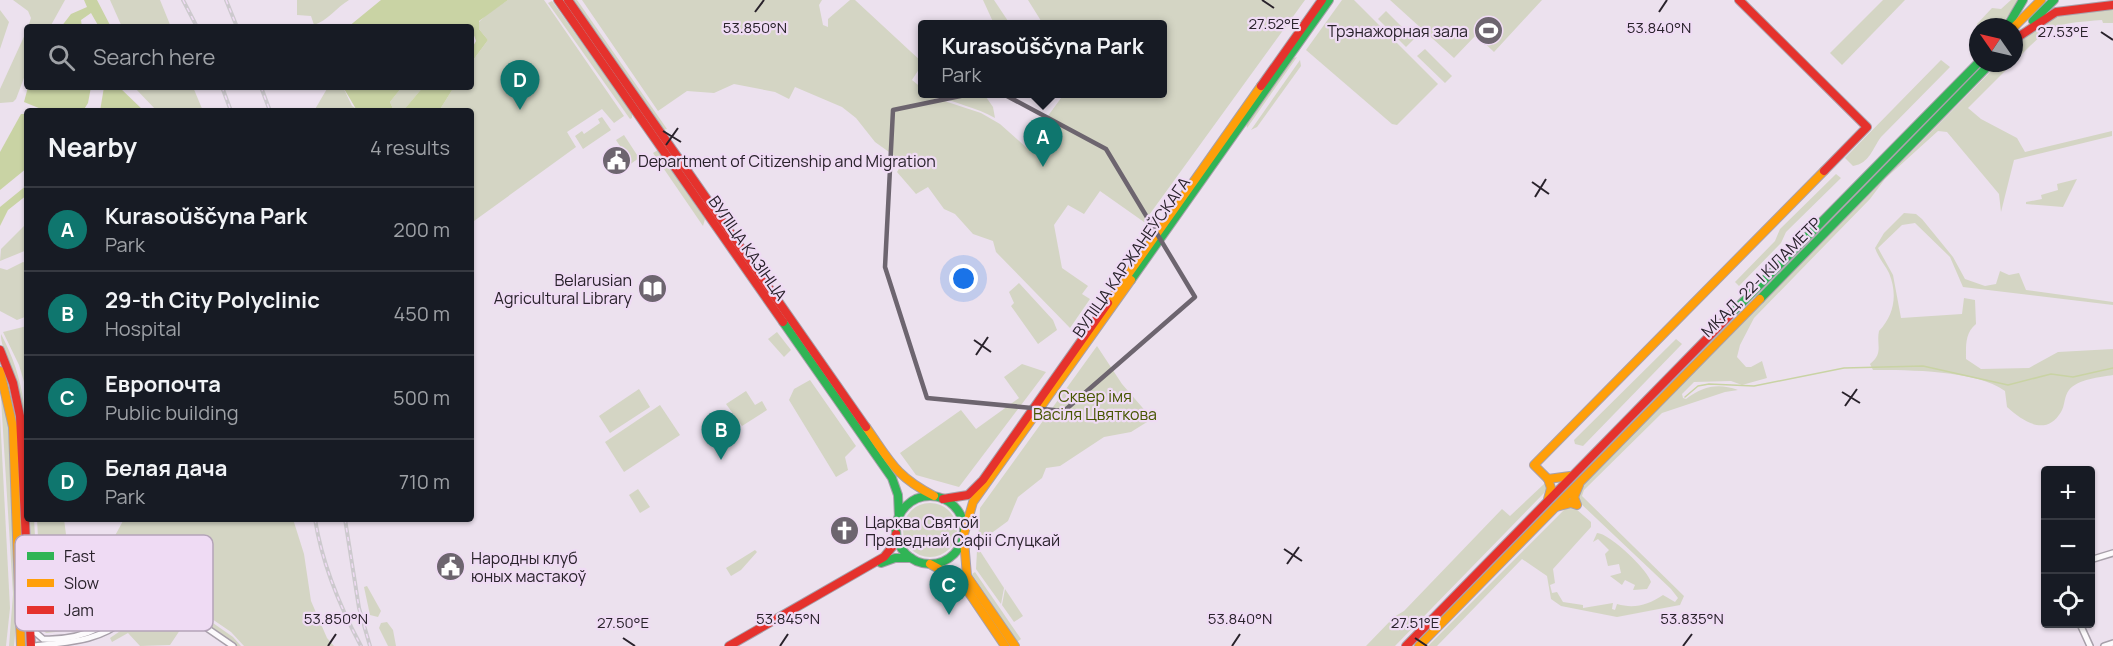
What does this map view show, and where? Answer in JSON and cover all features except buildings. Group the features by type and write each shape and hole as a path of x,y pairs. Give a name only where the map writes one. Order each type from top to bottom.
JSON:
{"main road":[{"name":"ВУЛІЦА КАЗІНЦА","path":"558,0 590,40 716,220 892,478 898,495 899,518"},
{"name":"ВУЛІЦА КАЗІНЦА","path":"567,0 590,40"},
{"name":"ВУЛІЦА КАРЖАНЕЎСКАГА","path":"1293,47 1323,0"},
{"name":"ВУЛІЦА КАРЖАНЕЎСКАГА","path":"964,534 973,502 1091,330 1329,0"},
{"path":"1419,646 1549,506 1551,489 1548,479 1534,465 1867,127 1738,0"},
{"path":"2012,18 2023,0"},
{"path":"2023,18 2041,0"},
{"path":"2023,31 2054,0"},
{"path":"2023,33 2056,12 2113,5"},
{"name":"МКАД, 22-І КІЛАМЕТР","path":"1549,506 1572,475 1969,72"},
{"name":"МКАД, 22-І КІЛАМЕТР","path":"1549,506 1583,478 1982,72"},
{"name":"ВУЛІЦА КАЗІНЦА","path":"716,220 898,473 909,483 934,496"},
{"name":"ВУЛІЦА КАРЖАНЕЎСКАГА","path":"943,499 964,497 978,486 1081,345"},
{"path":"0,350 13,383 20,416 21,535"},
{"path":"0,371 10,405 24,535"},
{"path":"1548,479 1559,480 1572,475"},
{"path":"1406,646 1549,506 1571,503 1577,505 1575,493 1583,478"},
{"path":"729,646 884,557 893,546 899,518 913,501 934,496 943,499 960,513 964,534 966,573 1015,646"},
{"path":"897,532 900,545 911,558"},
{"path":"928,564 942,562 951,556 958,549 964,534"},
{"path":"736,646 885,561 911,558 961,581 1005,646"},
{"path":"21,646 22,631"},
{"path":"32,631 33,646"}],"street":[{"path":"2095,559 2113,553"},
{"path":"2082,628 2090,646"},
{"path":"35,631 43,639 96,631"},
{"path":"33,646 78,641 108,631"},
{"path":"212,631 233,646"},
{"path":"2104,646 2113,643"}],"highlighted area":[{"path":"994,89 1106,149 1195,297 1064,411 927,398 885,267 893,110"}],"green space":[{"path":"13,0 65,0 52,24 29,24 31,18 28,11"},
{"path":"110,0 160,0 170,24 121,24"},
{"path":"297,0 349,0 316,24 314,24 311,16 297,15"},
{"path":"508,0 544,0 624,116 614,123 602,109 567,132 576,147 474,221 474,108 441,108 452,90 474,90 474,59 488,40 479,29 478,23"},
{"path":"571,0 577,0 667,129 663,130"},
{"path":"582,0 822,0 819,5 823,25 828,27 828,19 850,0 855,0 918,58 918,71 912,80 918,85 918,98 935,98 981,113 1000,124 1027,148 1038,141 1042,124 1061,98 1167,98 1167,20 1040,20 1028,0 1305,0 1144,222 1100,191 1084,214 1068,205 1054,225 1062,268 1088,286 1082,294 1090,299 1070,328 996,252 993,241 973,234 955,214 944,209 928,187 916,194 897,172 903,162 875,142 856,118 842,107 795,87 789,99 775,92 734,84 714,93 687,91 658,111"},
{"path":"983,0 994,0 1007,20 992,20"},
{"path":"1342,0 1354,0 1438,84 1397,125 1392,124 1306,50"},
{"path":"1390,0 1542,0 1494,52 1476,35 1454,58"},
{"path":"1883,0 1905,0 1842,65 1830,53"},
{"path":"2011,0 2020,0 2006,18 1983,18 1992,8 2001,9"},
{"path":"552,1 632,113 632,118 630,119 548,3"},
{"path":"2113,8 2113,23 2103,23 2102,20 2061,25 2044,34 2023,53 2023,40 2050,16"},
{"path":"0,10 9,22 0,49"},
{"path":"1386,11 1414,39 1406,47 1378,19"},
{"path":"24,37 24,78 16,99 13,102 0,103 0,89"},
{"path":"1425,49 1452,76 1445,83 1417,56"},
{"path":"1297,57 1247,128 1246,123 1291,59"},
{"path":"1300,60 1301,66 1257,127 1251,130"},
{"path":"1941,60 1950,67 1881,137 1867,159 1853,166 1845,158"},
{"path":"1990,72 2004,72 1968,108 1981,119 2017,138 2025,152 2112,131 2112,136 2014,160 2001,212 1999,194 1947,132 1938,131 1885,179 1870,199 1754,318 1740,345 1737,357 1746,367 1762,361 1767,378 1742,385 1731,381 1694,382 1682,394 1683,398 1686,399 1698,391 1717,386 1738,390 1725,392 1662,413 1584,490 1582,496 1684,596 1680,605 1617,617 1561,606 1551,599 1547,576 1522,559 1437,646 1428,646 1568,506 1576,509 1591,522 1591,527 1553,569 1555,583 1550,585 1552,593 1557,592 1563,602 1583,605 1583,608 1613,603 1612,609 1615,610 1617,604 1641,605 1663,595 1675,602 1678,598 1671,589 1578,501 1580,488"},
{"path":"137,90 194,90 202,108 182,108 154,108"},
{"path":"326,90 344,90 355,108 316,108"},
{"path":"400,90 421,90 406,108 393,108 390,102"},
{"path":"945,98 987,98 993,107 995,118 980,111"},
{"path":"602,117 611,130 583,149 575,136 582,131 584,134 600,123 598,119"},
{"path":"624,135 639,158 629,165 629,160 616,140"},
{"path":"658,150 705,219 703,226 653,153"},
{"path":"1836,174 1841,178 1786,232 1781,243 1739,286 1735,282 1775,241 1780,229"},
{"path":"2077,179 2063,207 2026,204 2026,202 2042,199 2041,195 2058,190 2057,184"},
{"path":"1904,213 1916,214 1922,219 1953,257 1965,279 1985,286 1996,284 2000,271 2009,275 2019,273 2026,290 2113,302 2113,305 1963,287 1950,257 1915,223 1902,225 1878,248 1893,275 1901,318 1962,314 1964,298 1975,300 1976,324 1968,335 1966,359 1981,369 2029,368 2058,352 2113,349 2113,375 2090,379 2073,386 2067,392 2062,410 2055,420 2042,425 2020,418 2007,407 2005,391 1977,379 1942,373 1873,370 1870,364 1877,356 1879,331 1888,318 1894,297 1889,273 1875,248 1884,233"},
{"path":"24,226 24,251 0,261 1,249"},
{"path":"24,262 24,317 17,320 0,311 0,268 7,270"},
{"path":"1019,283 1053,320 1057,330 1038,344 1011,306 1014,303 1009,292"},
{"path":"24,327 24,382 19,365 3,332"},
{"path":"777,332 791,350 784,357 768,339"},
{"path":"1,334 16,368 23,400 24,423 15,377 2,344"},
{"path":"1676,339 1682,344 1583,446 1575,444 1574,440"},
{"name":"Сквер імя Васіля Цвяткова","path":"1097,346 1122,384 1148,414 1147,422 1131,432 1104,437 1060,466 1046,468 1042,478 1018,497 1008,521 978,543 980,508"},
{"name":"Сквер імя Васіля Цвяткова","path":"1022,364 1046,372 959,487 916,475 900,453 961,410 976,429 1019,398 1004,377"},
{"path":"810,380 856,446 845,457 848,470 836,477 789,400 794,389"},
{"path":"0,382 8,424 15,549 15,631 14,646 9,646 13,594"},
{"path":"639,389 650,407 610,433 599,416"},
{"path":"746,391 755,405 762,401 767,410 742,426 726,404"},
{"path":"660,405 680,435 624,472 605,442"},
{"path":"0,415 10,608 6,646 0,646"},
{"path":"1544,484 1548,484 1544,493 1395,646 1366,646 1394,617 1404,611 1502,509 1510,516"},
{"path":"638,489 650,507 640,513 629,495"},
{"path":"930,503 940,505 949,511 955,520 957,530 955,540 949,549 940,555 930,557 920,555 911,549 905,540 903,530 905,520 911,511 920,505"},
{"path":"30,522 34,522 35,535 31,535"},
{"path":"37,522 64,522 66,535 38,535"},
{"path":"122,522 294,522 304,554 311,601 327,638 334,646 244,646 231,632 213,620 213,535 115,535"},
{"path":"1597,533 1619,545 1643,569 1651,582 1647,589 1633,590 1635,585 1625,580 1622,585 1610,576 1621,573 1619,564 1608,566 1605,554 1609,550 1598,539 1593,542"},
{"path":"755,550 757,552 741,570 731,576 726,568"},
{"path":"977,551 980,551 1004,588 1001,604 976,569"},
{"path":"975,572 1021,639 1017,642 972,574"},
{"path":"367,586 381,611 378,617 370,615 364,587"},
{"path":"1005,589 1023,616 1014,622 1002,605"},
{"path":"387,622 393,630 396,646 388,646 379,628 381,623"},
{"path":"213,623 233,637 241,646 236,646 213,629"},
{"path":"120,631 179,631 170,645 140,646 128,633 112,642 110,638"}],"shaded area":[{"path":"84,0 97,0 109,24 97,24 91,13 81,20 82,24 63,24 71,14 87,7"},
{"path":"381,0 508,0 479,21 479,29 488,40 474,59 476,41 474,24 352,24"},
{"path":"27,90 90,90 85,108 39,108 24,102"},
{"path":"104,90 122,90 141,108 100,108"},
{"path":"345,90 400,90 390,102 393,108 355,108"},
{"path":"420,90 452,90 441,108 406,108"},
{"path":"21,114 24,114 24,170 0,190 0,152"},
{"path":"24,187 24,197 8,210 0,226 0,207"}],"waterway":[{"path":"1685,397 1698,386 1709,384 1754,386 1844,368 1923,366 2008,385 2051,374 2073,377 2113,368"}],"railway":[{"path":"183,0 195,24"},
{"path":"226,0 236,24"},
{"path":"223,90 230,108"},
{"path":"262,90 269,108"},
{"path":"316,522 322,552 333,584 361,646"},
{"path":"345,522 359,608 370,646"}],"traffic: fast":[{"path":"1131,280 1329,0"},
{"path":"2012,18 2023,0"},
{"path":"2033,21 2054,0"},
{"path":"1732,313 1969,72"},
{"path":"1760,299 1982,72"},
{"path":"783,322 892,478 898,495 899,518"},
{"path":"930,496 943,499 954,506 961,517 964,530 961,543 954,554 943,561 930,564 917,561 906,554 899,543 896,530 899,517 906,506 917,499 930,496"},
{"path":"881,563 895,558 911,558"}],"traffic: slow":[{"path":"2023,18 2041,0"},
{"path":"1108,303 1261,86"},
{"path":"1548,479 1534,465 1824,171"},
{"path":"964,534 973,502 1131,280"},
{"path":"1419,646 1760,299"},
{"path":"0,371 13,427 17,535"},
{"path":"866,427 894,467 910,482 934,496"},
{"path":"1548,499 1551,488 1548,479 1570,476"},
{"path":"1556,507 1571,503 1577,505 1574,497 1579,485"},
{"path":"964,540 967,576 1015,646"},
{"path":"930,564 961,581 1005,646"},
{"path":"20,631 21,646"}],"traffic: jam":[{"path":"558,0 783,322"},
{"path":"568,0 866,427"},
{"path":"1261,86 1322,0"},
{"path":"1739,0 1867,127 1824,171"},
{"path":"2023,34 2056,12 2113,5"},
{"path":"943,499 968,495 983,480 1108,303"},
{"path":"1406,646 1732,313"},
{"path":"0,350 13,383 20,416 24,500"},
{"path":"25,522 26,535"},
{"path":"729,646 884,557 893,546 896,534"},
{"path":"30,631 31,646"}],"place":[{"name":"Трэнажорная зала","path":"1489,31"},
{"name":"Белая дача","path":"520,110"},
{"name":"Department of Citizenship and Migration","path":"617,161"},
{"name":"Kurasoŭščyna Park","path":"1043,167"},
{"name":"Belarusian Agricultural Library","path":"653,289"},
{"name":"29-th City Polyclinic","path":"721,460"},
{"name":"Царква Святой Праведнай Сафіі Слуцкай","path":"844,531"},
{"name":"Народны клуб юных мастакоў","path":"450,567"},
{"name":"Европочта","path":"949,615"}]}
